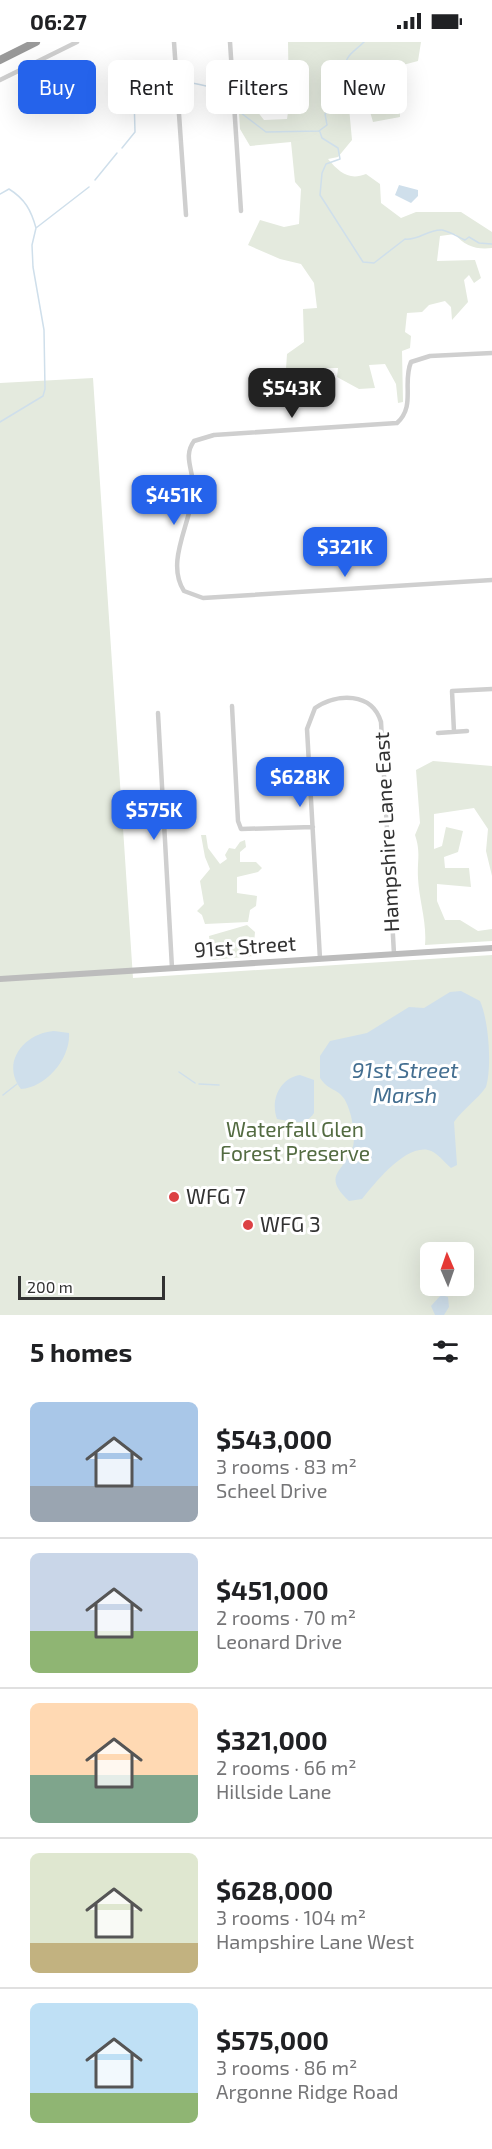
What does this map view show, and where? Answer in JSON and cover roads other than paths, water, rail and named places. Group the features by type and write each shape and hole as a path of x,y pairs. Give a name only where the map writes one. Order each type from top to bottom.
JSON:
{"highway":[{"path":"0,60 36,42"}],"main road":[{"name":"91st Street","path":"0,979 492,948"}],"street":[{"path":"0,80 77,42"},
{"path":"174,42 186,215"},
{"path":"230,42 241,211"},
{"path":"492,353 419,358 411,362 406,373 408,405 403,417 397,423 214,435 194,441 188,455 192,475 192,498 176,573 184,591 196,597 492,580"},
{"path":"454,732 452,691 492,689"},
{"name":"Hampshire Lane East","path":"313,827 308,721 315,708 323,703 345,698 359,699 372,705 381,722 394,954"},
{"path":"232,706 238,821 242,829 313,827 320,959"},
{"path":"158,713 172,968"},
{"path":"438,733 467,731"}],"water":[{"path":"399,185 418,190 418,196 411,203 395,195"},
{"name":"91st Street Marsh","path":"461,991 480,1001 487,1032 489,1068 486,1087 454,1122 457,1165 451,1168 428,1150 410,1153 391,1167 362,1199 349,1201 341,1192 336,1179 353,1145 354,1133 351,1116 341,1095 320,1078 320,1056 330,1041 367,1033 409,1007 424,1008 450,992"},
{"path":"54,1031 69,1033 69,1043 61,1061 48,1077 30,1087 21,1089 15,1079 13,1069 19,1051 34,1037"},
{"path":"300,1075 314,1080 314,1113 302,1122 277,1119 275,1105 278,1091 287,1080"},
{"path":"440,1296 448,1297 449,1307 444,1315 435,1315 431,1306"}],"waterway":[{"path":"242,114 266,132 319,131 327,125 325,114 336,106 330,91 345,72 348,58 364,42"},
{"path":"122,148 135,132 134,96 144,88 168,81 206,86"},
{"path":"320,132 322,138 338,148 340,159 326,164 322,173 320,195 363,262 374,263 405,239 437,230 448,232 465,240 469,237 479,243 492,244"},
{"path":"95,180 117,153"},
{"path":"0,422 43,396 45,389 44,330 33,267 32,245 36,228 89,187"},
{"path":"0,194 9,189 19,197 29,210 36,228"},
{"path":"179,1072 195,1083"},
{"path":"3,1095 17,1084"},
{"path":"199,1084 219,1085"}],"place":[{"name":"WFG 7","path":"174,1197"},
{"name":"WFG 3","path":"248,1225"}],"park label":[{"name":"Waterfall Glen Forest Preserve","path":"295,1142"}]}
